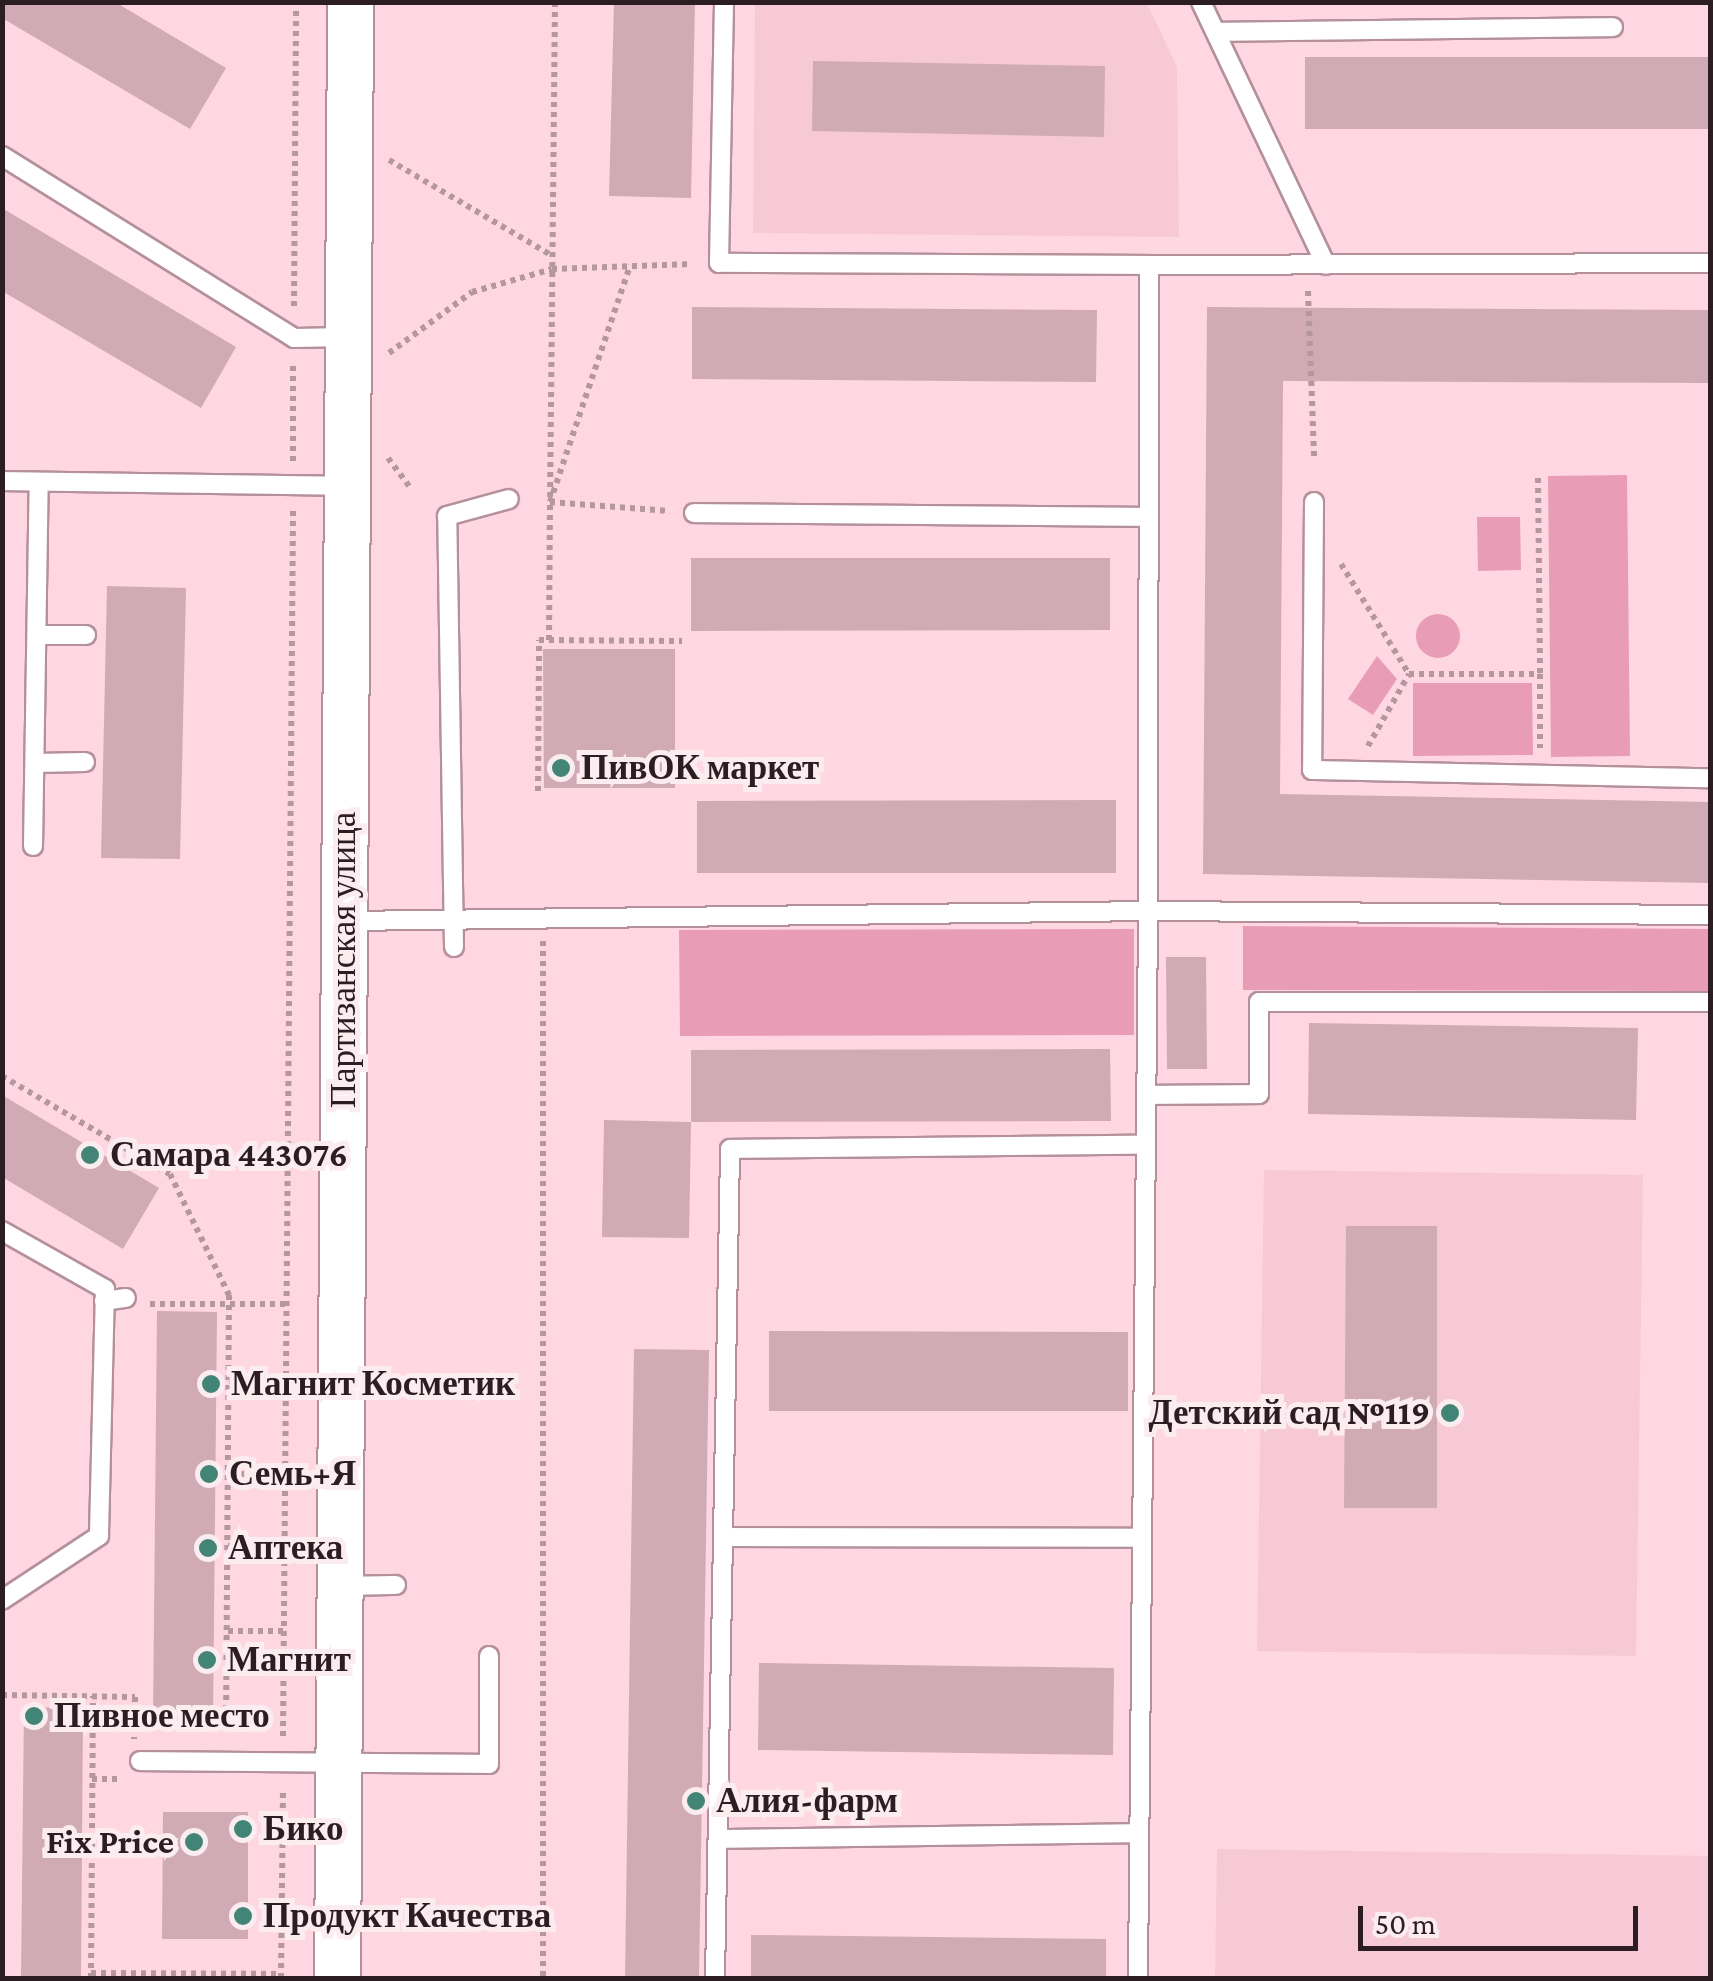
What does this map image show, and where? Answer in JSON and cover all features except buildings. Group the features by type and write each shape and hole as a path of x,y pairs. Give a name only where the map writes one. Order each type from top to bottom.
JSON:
{"street":[{"name":"Партизанская улица","path":"337,1978 350,2"}],"lane":[{"path":"724,2 719,263 1710,263"},
{"path":"1202,2 1317,265"},
{"path":"1216,32 1613,27"},
{"path":"2,156 294,338 348,337"},
{"path":"1138,1978 1148,910 1148,265"},
{"path":"2,481 347,486"},
{"path":"33,846 40,636 39,482"},
{"path":"454,947 447,516 509,499"},
{"path":"1314,502 1312,770 1710,778"},
{"path":"694,513 1148,517"},
{"path":"40,636 86,635"},
{"path":"35,763 85,762"},
{"path":"344,921 542,915 1148,910 1710,915"},
{"path":"1146,1095 1259,1094 1259,1002 1710,1002"},
{"path":"715,1978 730,1149 1146,1145"},
{"path":"2,1232 105,1288 99,1536 2,1600"},
{"path":"104,1302 126,1298"},
{"path":"723,1537 1142,1538"},
{"path":"340,1586 396,1585"},
{"path":"140,1761 489,1764 489,1656"},
{"path":"718,1839 1139,1833"}],"path":[{"path":"550,640 555,2"},
{"path":"94,1696 91,1976 281,1976 296,7"},
{"path":"349,137 552,256"},
{"path":"347,400 358,398 387,354 472,292 552,269 719,263"},
{"path":"550,502 630,265"},
{"path":"1314,457 1317,265"},
{"path":"1538,478 1540,774"},
{"path":"550,502 694,513"},
{"path":"1314,522 1410,674"},
{"path":"538,791 539,640 682,641"},
{"path":"1410,674 1540,674"},
{"path":"1354,771 1410,674"},
{"path":"542,915 543,1978"},
{"path":"2,1076 170,1174 228,1305 226,1746"},
{"path":"104,1302 286,1304"},
{"path":"229,1382 286,1380"},
{"path":"229,1474 285,1474"},
{"path":"228,1546 284,1546"},
{"path":"228,1631 284,1630"},
{"path":"2,1695 134,1697 134,1746 153,1746"}],"shaded area":[{"path":"755,3 1147,3 1177,67 1179,237 753,233"},
{"path":"1627,475 1630,756 1551,757 1548,476"},
{"path":"1477,517 1520,517 1521,570 1478,571"},
{"path":"1438,614 1453,621 1460,636 1453,651 1438,658 1423,651 1416,636 1423,621"},
{"path":"1377,656 1397,679 1373,715 1348,699"},
{"path":"1413,683 1532,683 1533,755 1413,756"},
{"path":"1243,926 1710,929 1710,991 1243,990"},
{"path":"1134,929 1134,1035 680,1036 679,930"},
{"name":"Детский сад №119","path":"1264,1170 1643,1175 1636,1656 1257,1651"},
{"path":"1217,1849 1710,1856 1710,1978 1215,1978"}],"place":[{"name":"ПивОК маркет","path":"561,768"},
{"name":"Самара 443076","path":"90,1155"},
{"name":"Магнит Косметик","path":"211,1384"},
{"name":"Детский сад №119","path":"1450,1413"},
{"name":"Семь+Я","path":"209,1474"},
{"name":"Аптека","path":"208,1548"},
{"name":"Магнит","path":"207,1660"},
{"name":"Пивное место","path":"34,1716"},
{"name":"Алия-фарм","path":"696,1801"},
{"name":"Бико","path":"243,1829"},
{"name":"Fix Price","path":"194,1842"},
{"name":"Продукт Качества","path":"243,1916"}]}
